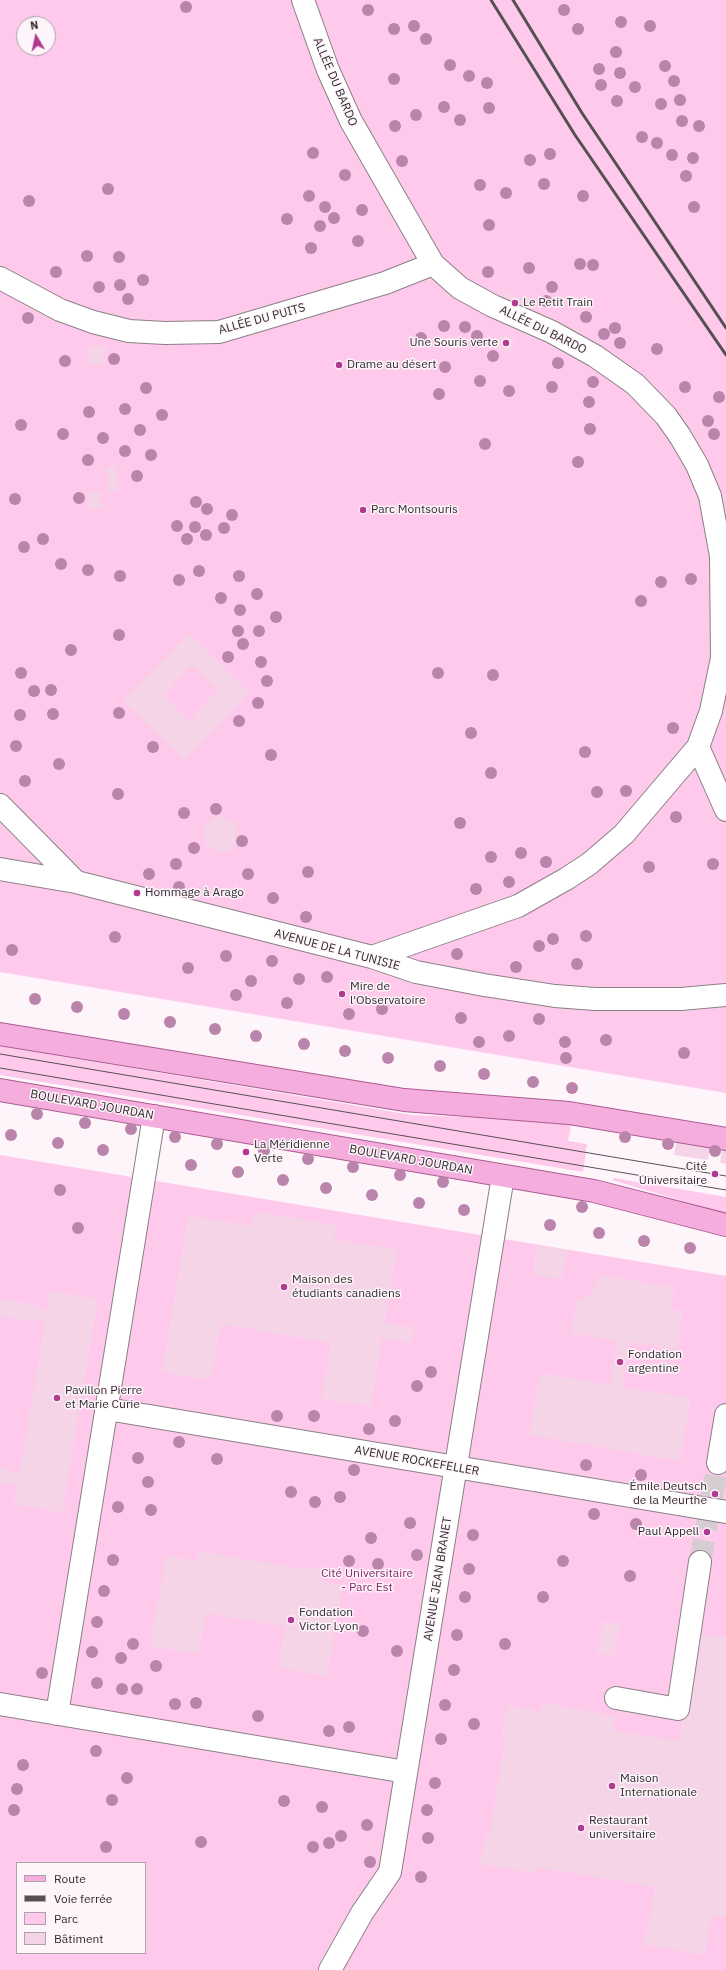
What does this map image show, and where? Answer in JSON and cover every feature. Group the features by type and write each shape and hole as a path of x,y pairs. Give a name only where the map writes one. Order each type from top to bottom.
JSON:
{"main road":[{"path":"0,1034 404,1100 569,1113 726,1139"},
{"name":"BOULEVARD JOURDAN","path":"0,1090 594,1191 726,1225"}],"street":[{"name":"ALLÉE DU BARDO","path":"303,0 328,70 351,121 433,264 460,288 493,306 552,332 595,356 634,384 666,416 680,436 696,465 710,496 721,556 722,650 722,658 711,711 698,747"},
{"name":"ALLÉE DU PUITS","path":"0,278 60,310 93,322 129,331 165,333 219,332 385,283 433,264"},
{"path":"372,957 518,906 566,879 589,864 624,834 698,747 726,810"},
{"path":"0,805 76,882"},
{"name":"AVENUE DE LA TUNISIE","path":"0,869 76,882 372,957 416,972 555,996 638,1000 681,999 726,994"},
{"path":"58,1714 154,1116"},
{"name":"AVENUE JEAN BRANET","path":"330,1970 362,1914 390,1872 503,1176"},
{"name":"AVENUE ROCKEFELLER","path":"107,1409 726,1512"},
{"path":"718,1463 726,1415"},
{"path":"616,1698 678,1709 700,1562"},
{"path":"0,1704 406,1772"}],"green space":[{"name":"Parc Montsouris","path":"0,0 726,0 726,1093 0,972"},
{"path":"0,1046 412,1115 572,1121 568,1141 587,1144 583,1172 0,1075"},
{"name":"Cité Universitaire - Parc Est","path":"0,1155 726,1276 726,1970 0,1970"},
{"path":"614,1178 726,1197 726,1214 612,1180"}],"building":[{"name":"Le Petit Train","path":"506,292 529,303 525,313 501,303"},
{"name":"Une Souris verte","path":"501,334 515,339 510,353 496,348"},
{"path":"88,346 106,346 106,363 93,366 92,364 88,363"},
{"path":"116,466 119,490 109,491 106,467"},
{"path":"100,492 102,508 88,510 86,493"},
{"path":"189,633 250,692 185,760 123,701","holes":["192,665 218,690 189,721 163,696"]},
{"path":"218,815 236,822 239,841 225,853 207,847 203,828"},
{"path":"676,1142 710,1147 708,1160 674,1155"},
{"path":"722,1150 726,1151 726,1164 720,1163"},
{"name":"Maison des étudiants canadiens","path":"254,1211 336,1225 334,1239 397,1250 385,1323 415,1328 412,1343 382,1338 371,1407 321,1399 331,1343 221,1324 211,1380 162,1372 188,1215 252,1226"},
{"path":"536,1245 568,1250 561,1279 533,1275"},
{"name":"Fondation argentine","path":"601,1275 674,1287 671,1310 683,1311 677,1350 629,1342 622,1387 691,1398 680,1461 529,1435 540,1373 610,1385 617,1341 571,1333 577,1301 580,1301 594,1290 595,1281 600,1282"},
{"name":"Pavillon Pierre et Marie Curie","path":"50,1291 98,1299 62,1513 14,1504 17,1486 7,1484 6,1486 0,1485 0,1468 19,1474 45,1322 34,1320 33,1322 0,1316 0,1299 37,1305 36,1307 47,1309"},
{"name":"Fondation Victor Lyon","path":"198,1551 308,1570 313,1567 320,1568 323,1572 323,1582 343,1585 327,1676 278,1668 285,1627 206,1613 199,1654 150,1646 166,1555 197,1561"},
{"path":"603,1621 620,1624 614,1655 597,1653"},
{"name":"Maison Internationale","path":"698,1633 726,1638 726,1918 712,1915 705,1955 644,1945 655,1887 535,1867 534,1873 480,1864 486,1832 490,1833 505,1739 501,1739 507,1705 541,1711 542,1702 587,1711 615,1717 612,1730 679,1741"}],"tunnel":[{"path":"700,1562 718,1463"}],"tram line":[{"path":"0,1054 726,1176"},
{"path":"0,1068 726,1190"}],"railway":[{"path":"491,0 575,135 726,355"},
{"path":"513,0 582,113 726,328"}],"place":[{"name":"Le Petit Train","path":"515,303"},
{"name":"Une Souris verte","path":"506,343"},
{"name":"Drame au désert","path":"339,365"},
{"name":"Parc Montsouris","path":"363,510"},
{"name":"Hommage à Arago","path":"137,893"},
{"name":"Mire de l'Observatoire","path":"342,994"},
{"name":"La Méridienne Verte","path":"246,1152"},
{"name":"Cité Universitaire","path":"715,1174"},
{"name":"Maison des étudiants canadiens","path":"284,1287"},
{"name":"Fondation argentine","path":"620,1362"},
{"name":"Pavillon Pierre et Marie Curie","path":"57,1398"},
{"name":"Émile Deutsch de la Meurthe","path":"715,1494"},
{"name":"Paul Appell","path":"707,1532"},
{"name":"Fondation Victor Lyon","path":"291,1620"},
{"name":"Maison Internationale","path":"612,1786"},
{"name":"Restaurant universitaire","path":"581,1828"}]}
